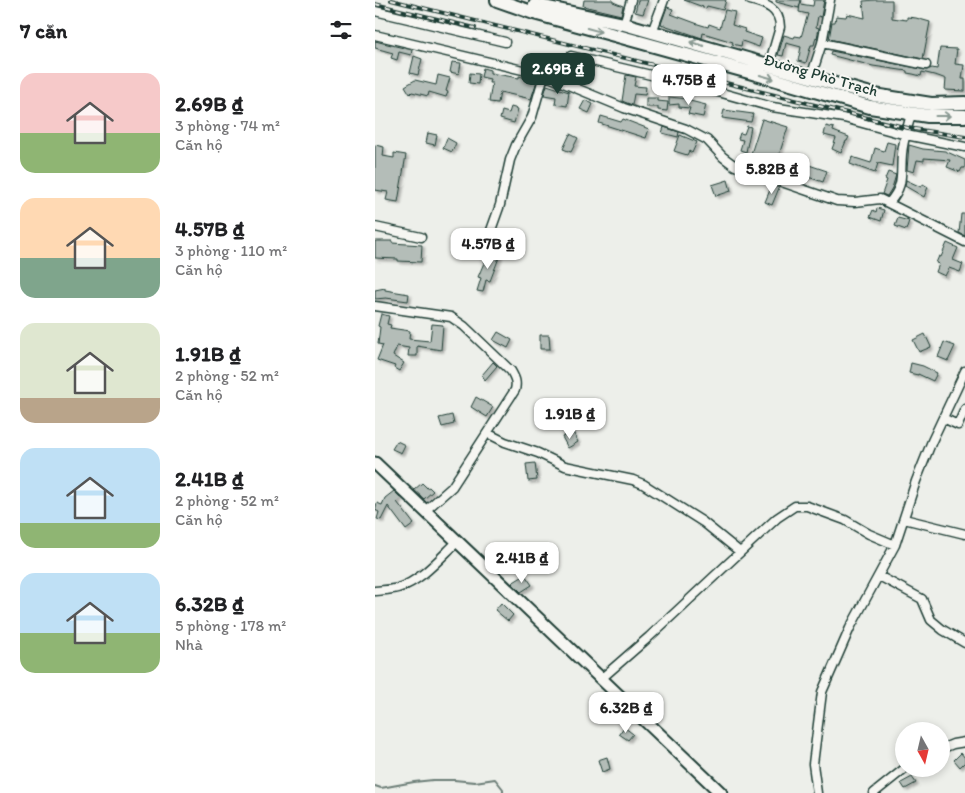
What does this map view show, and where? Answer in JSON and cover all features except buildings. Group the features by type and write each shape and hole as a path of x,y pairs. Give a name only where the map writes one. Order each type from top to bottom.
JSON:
{"highway":[{"name":"Đường Phò Trạch","path":"497,0 751,66 769,65 874,95 931,104 965,103"},
{"name":"Đường Phò Trạch","path":"522,0 535,9 624,24 652,32 870,108 911,114 965,116"},
{"path":"870,108 874,95"}],"main road":[{"path":"375,463 721,793"}],"street":[{"path":"624,24 631,0"},
{"path":"652,32 664,0"},
{"path":"750,0 764,3 774,10 780,21 769,65"},
{"path":"811,78 830,0"},
{"path":"375,11 505,42"},
{"path":"375,35 543,75 624,108 686,129 707,140 723,158 735,166 837,201 855,202 880,199 965,242"},
{"path":"821,43 926,66"},
{"path":"571,56 697,86 748,102 844,118 906,135 965,147"},
{"path":"485,247 513,152 532,117 543,75"},
{"path":"889,203 896,194 902,178 902,151 911,114"},
{"path":"375,227 421,237"},
{"path":"375,306 451,317 464,326 515,378 515,390 452,488 425,511"},
{"path":"817,793 813,764 821,692 850,628 895,545 919,473 965,371"},
{"path":"943,418 958,425 965,410"},
{"path":"487,433 565,466 633,480 643,484 703,522 741,552"},
{"path":"602,678 649,638 777,518 789,509 802,505 807,506 845,520 869,534 895,545"},
{"path":"904,519 965,534"},
{"path":"375,591 398,588 408,583 457,542"},
{"path":"879,576 922,599 931,620 943,630 965,643"},
{"path":"950,746 965,742"},
{"path":"874,793 895,776"}],"waterway":[{"path":"375,786 381,788 433,780 475,782 495,779 503,789 503,793"}],"railway":[{"path":"391,0 908,128 965,137"},
{"path":"375,4 475,28"}]}
